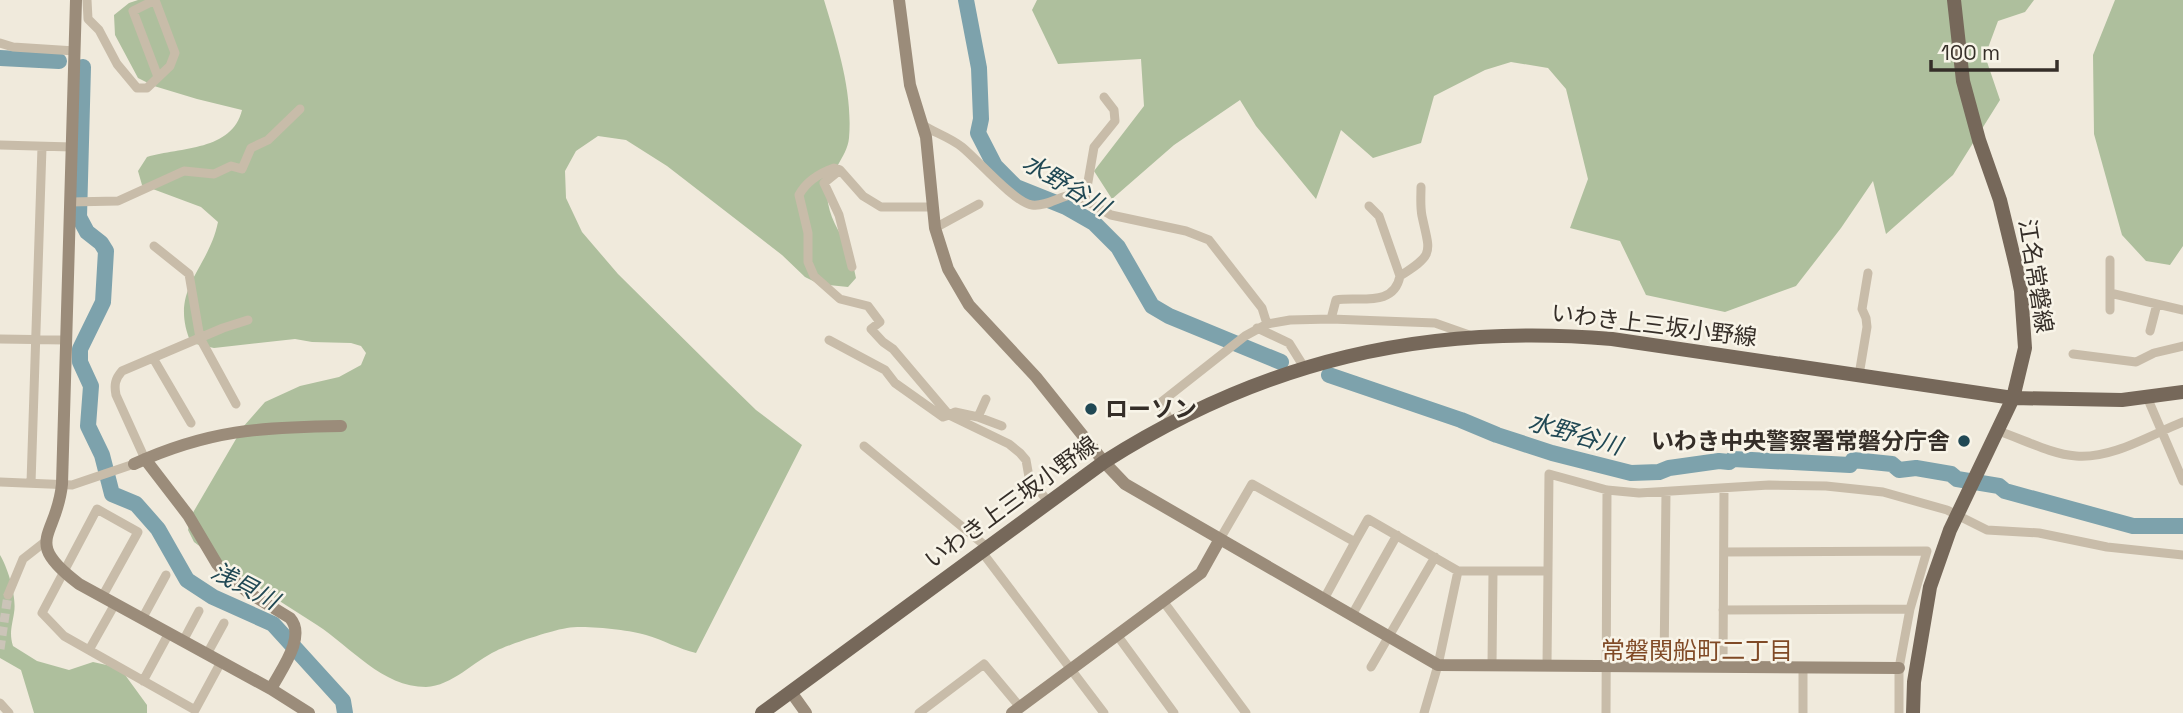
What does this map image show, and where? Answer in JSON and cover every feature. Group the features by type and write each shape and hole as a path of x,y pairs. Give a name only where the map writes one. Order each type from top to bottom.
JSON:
{"main road":[{"name":"江名常磐線","path":"1913,713 1914,682 1930,587 1950,530 2014,398 2025,348 2021,291 2000,200 1979,140 1963,81 1954,0"},
{"name":"いわき上三坂小野線","path":"762,713 1104,462 1171,422 1213,402 1304,367 1386,348 1423,341 1529,334 1612,339 2014,398 2122,400 2183,392"}],"street":[{"path":"76,0 72,147 77,202 65,340 62,484 61,496 46,541 48,553 52,562 63,572 102,597 271,689 309,713"},
{"path":"87,0 88,19 99,30 117,64 137,88 147,88 170,66 175,53 155,0 133,11 158,77"},
{"path":"899,0 910,85 924,126 929,151 935,228 948,269 969,305 1036,377 1125,484 1438,664 1899,668"},
{"path":"0,43 13,47 75,51"},
{"path":"1085,199 1094,146 1115,121 1114,110 1104,97"},
{"path":"77,202 118,201 184,172 214,174 231,166 242,169 251,148 268,140 300,108"},
{"path":"924,126 959,144 1020,201 1033,205 1045,204 1074,194 1111,215 1186,231 1209,240 1262,308 1267,324"},
{"path":"0,145 72,147"},
{"path":"31,483 42,147"},
{"path":"932,207 881,207 863,195 840,170 834,168 824,171 808,183 799,195 808,233 810,268 814,276 834,295 868,306 880,322 871,329 893,349 949,415 1009,444 1020,453 1026,460 1029,477 1049,503"},
{"path":"840,170 824,183 839,215 852,267"},
{"path":"1331,319 1336,300 1381,298 1396,287 1400,276 1423,261 1430,246 1422,214 1421,187"},
{"path":"935,228 979,204"},
{"path":"1370,206 1379,216 1400,276"},
{"path":"154,246 189,274 200,338 236,404"},
{"path":"2110,260 2110,310"},
{"path":"1859,375 1867,327 1862,309 1868,274"},
{"path":"2110,293 2183,310"},
{"path":"2150,331 2157,304"},
{"path":"1171,422 1160,403 1245,336 1267,324 1290,320 1331,319 1435,323 1474,337"},
{"path":"248,320 122,371 115,387 140,461 188,515 217,564 250,593 290,618 297,629 289,654 271,689"},
{"path":"1257,328 1289,343 1304,367"},
{"path":"0,338 65,340"},
{"path":"829,340 885,370 895,383 943,417 955,412 1002,426"},
{"path":"2073,354 2137,362 2154,353 2183,346"},
{"path":"153,358 191,423"},
{"path":"2147,397 2183,481"},
{"path":"978,417 986,399"},
{"path":"1998,431 2059,453 2089,457 2105,454 2183,422"},
{"path":"0,482 72,485 201,438 272,427 341,426"},
{"path":"864,446 985,550 1104,713"},
{"path":"1547,665 1549,474 1607,490 1639,493 1769,485 1826,486 1895,495 1947,510 1973,524 1995,531 2039,533 2108,547 2183,555"},
{"path":"919,713 984,664 1016,710 1201,572 1252,484 1355,542"},
{"path":"1723,667 1724,489"},
{"path":"1606,713 1607,490"},
{"path":"1664,667 1666,492"},
{"path":"102,597 138,531 97,509 42,613 64,636 195,710 221,662"},
{"path":"1324,599 1368,519 1458,571 1547,571"},
{"path":"1352,615 1397,535"},
{"path":"8,595 23,559 46,541"},
{"path":"1724,552 1927,551 1910,609 1899,668 1899,713"},
{"path":"1371,667 1435,557"},
{"path":"1424,713 1438,664 1458,571"},
{"path":"1492,665 1493,571"},
{"path":"142,619 166,575"},
{"path":"1163,601 1246,713"},
{"path":"89,650 115,604"},
{"path":"1723,610 1910,609"},
{"path":"183,641 200,611"},
{"path":"207,654 224,623"},
{"path":"143,681 169,634"},
{"path":"1117,635 1174,713"},
{"path":"1803,668 1803,713"},
{"path":"791,692 806,713"},
{"path":"0,703 9,713"}],"green space":[{"path":"138,0 824,0 843,68 849,103 849,138 832,175 828,193 832,217 853,262 856,278 848,287 819,284 805,277 782,255 667,166 626,140 598,136 576,151 565,171 566,198 582,232 618,274 756,410 802,445 696,653 638,633 575,627 542,634 502,648 436,686 410,685 381,673 330,634 194,542 188,530 191,516 243,427 265,402 300,386 339,377 361,365 366,353 361,346 351,343 295,339 214,348 191,343 185,324 187,294 213,239 218,222 201,207 142,185 138,171 147,157 189,149 217,140 228,133 242,110 154,86 138,78 115,35 114,15 129,3"},
{"path":"1037,0 2034,0 2025,12 1998,21 1985,56 2000,100 1953,175 1886,234 1873,181 1796,286 1725,312 1646,295 1620,241 1570,228 1588,179 1566,89 1548,68 1511,62 1485,70 1434,96 1421,143 1373,158 1341,130 1316,199 1256,126 1240,100 1174,145 1112,199 1094,171 1144,106 1141,59 1058,64 1032,10"},
{"path":"2115,0 2183,0 2183,246 2170,265 2146,261 2122,235 2094,134 2093,55"},
{"path":"0,555 13,591 13,646 37,661 69,670 93,662 120,668 147,705 147,713 34,713 21,670 0,658"}],"waterway":[{"name":"水野谷川","path":"966,0 979,68 981,119 978,133 995,166 1016,187 1066,207 1094,223 1118,247 1152,306 1169,316 1281,362"},
{"name":"浅貝川","path":"0,58 59,61"},
{"name":"浅貝川","path":"83,67 79,217 87,232 101,243 106,251 103,302 80,349 80,362 91,386 88,426 102,455 112,494 136,504 158,529 187,580 213,597 273,624 343,701 345,713"},
{"name":"水野谷川","path":"1329,375 1552,453 1631,473 1659,472 1669,468 1729,462 1733,459 1850,465 1853,460 1892,464 1899,470 1916,468 1951,474 1957,479 1999,486 2005,491 2133,526 2183,526"}],"tunnel":[{"path":"0,649 8,595"}],"place":[{"name":"ローソン","path":"1091,409"},
{"name":"いわき中央警察署常磐分庁舎","path":"1964,441"}],"district":[{"name":"常磐関船町二丁目","path":"1697,651"}]}
